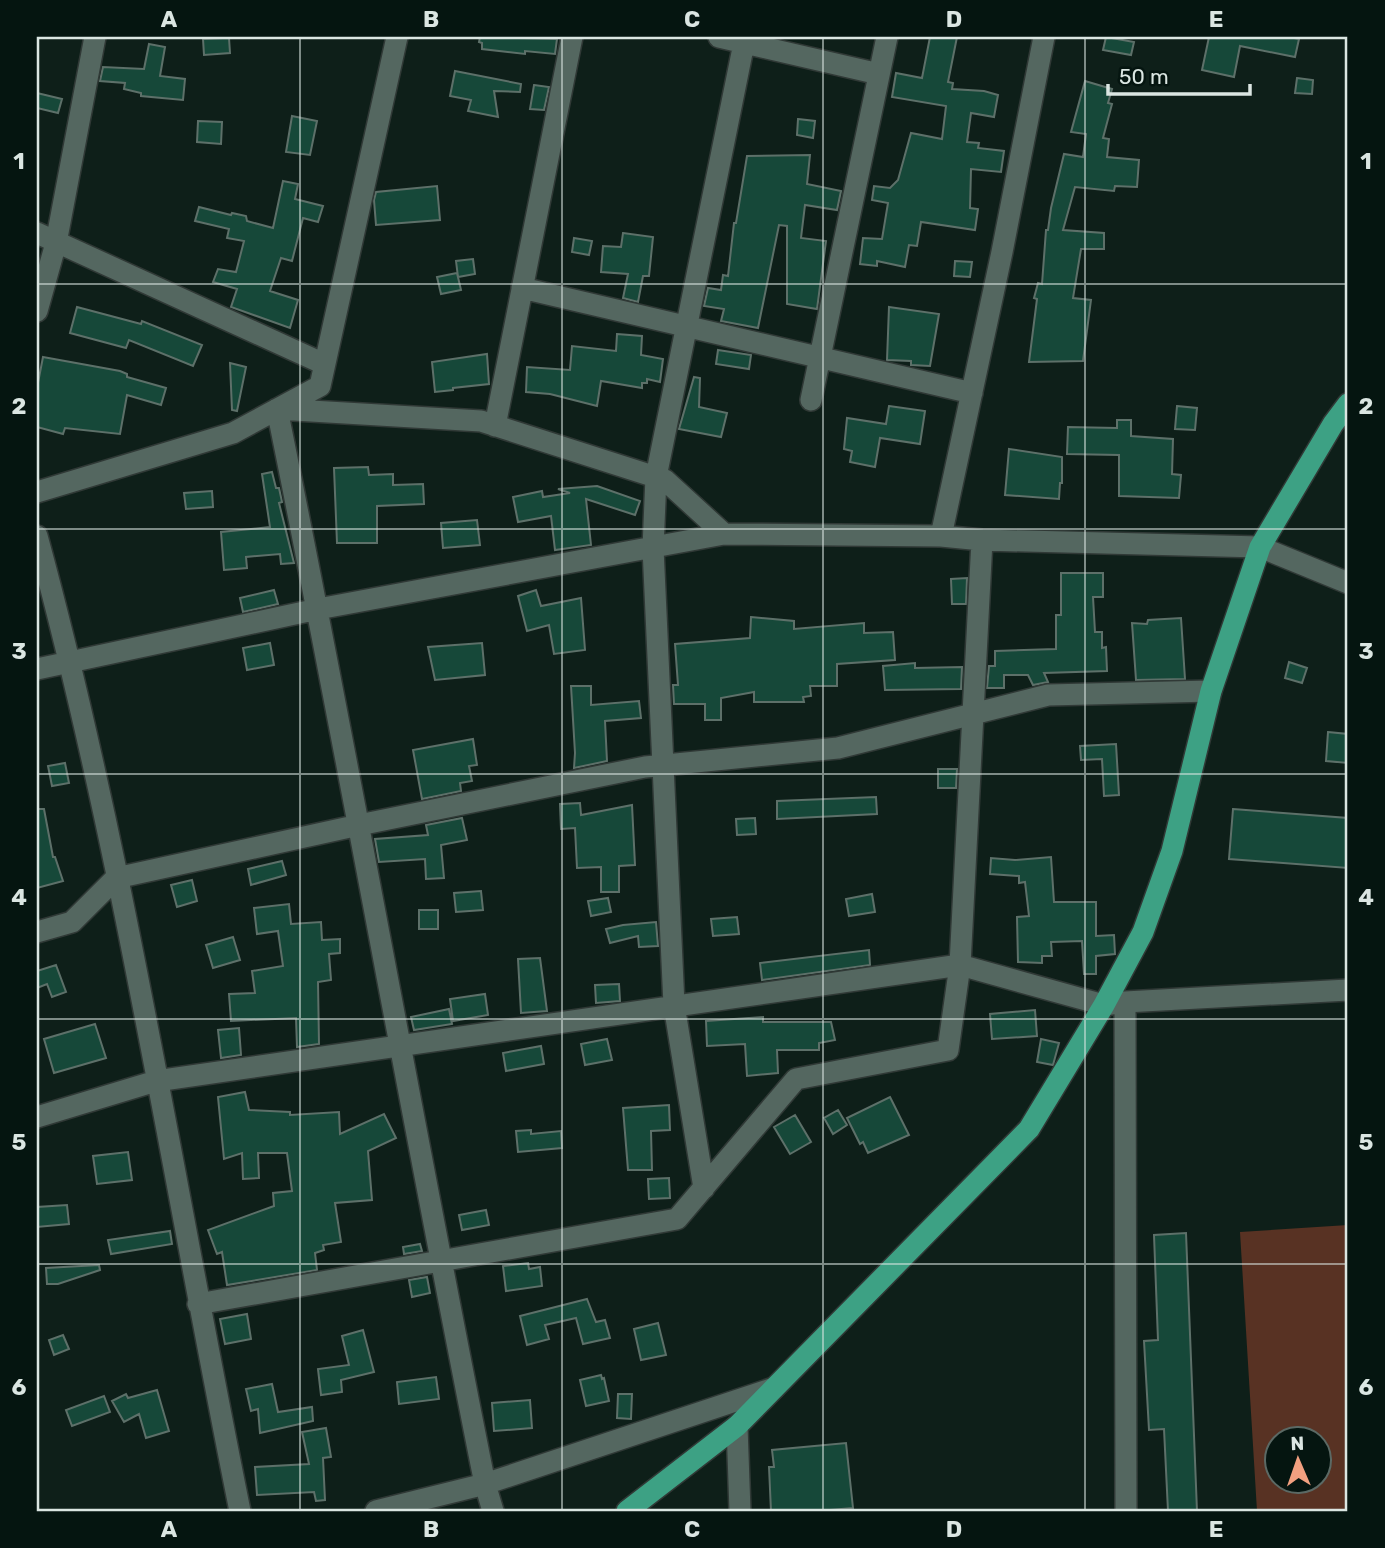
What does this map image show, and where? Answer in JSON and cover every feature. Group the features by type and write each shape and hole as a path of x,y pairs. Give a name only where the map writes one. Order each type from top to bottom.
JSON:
{"highway":[{"path":"627,1511 737,1426 1029,1129 1114,1003 1172,850 1211,691 1260,547 1340,425 1348,404"}],"street":[{"path":"37,311 57,243 94,37"},
{"path":"37,492 233,433 320,386 397,37"},
{"path":"495,426 572,37"},
{"path":"719,37 880,74"},
{"path":"811,400 887,37"},
{"path":"941,536 1044,37"},
{"path":"704,1188 674,1005 653,548 656,477 744,43"},
{"path":"37,233 324,364"},
{"path":"522,288 972,393"},
{"path":"277,409 481,421 665,480 724,534"},
{"path":"277,409 402,1044 440,1261 493,1511"},
{"path":"37,669 318,609 724,534 941,536 982,540 1260,547 1348,583"},
{"path":"37,536 71,661 240,1511"},
{"path":"198,1304 677,1220 796,1079 948,1050 960,965 982,540"},
{"path":"37,932 72,922 116,878 359,825 663,765 838,748 1048,695 1211,691"},
{"path":"37,1117 156,1081 960,965 1114,1003 1348,990"},
{"path":"1114,1003 1126,1511"},
{"path":"376,1511 485,1483 774,1388"},
{"path":"737,1426 740,1511"}],"shaded area":[{"path":"1348,1225 1348,1511 1257,1511 1240,1232"}],"building":[{"path":"480,37 557,39 555,54 525,51 525,54 482,49"},
{"path":"930,37 957,37 948,82 953,83 952,89 984,91 998,95 994,117 971,113 967,142 979,143 978,148 1004,151 1001,172 971,169 970,208 978,209 975,230 921,222 917,246 909,245 905,267 877,261 877,266 860,264 863,238 882,239 888,203 872,200 874,186 890,188 898,180 911,133 942,139 946,106 892,97 896,73 922,78"},
{"path":"1106,37 1134,42 1131,55 1103,50"},
{"path":"1209,37 1299,39 1295,57 1240,46 1234,77 1202,70"},
{"path":"229,38 230,53 204,55 203,39"},
{"path":"149,44 165,47 160,76 185,79 183,100 141,96 141,93 124,89 125,83 100,81 103,67 144,69"},
{"path":"455,71 521,84 520,92 494,91 498,117 468,111 471,100 450,96"},
{"path":"1297,78 1313,80 1312,94 1295,93"},
{"path":"1085,81 1112,89 1108,103 1112,104 1103,138 1109,139 1107,157 1139,160 1137,187 1115,186 1114,191 1075,187 1063,230 1104,233 1104,249 1081,249 1073,298 1091,300 1083,361 1029,362 1037,299 1034,298 1038,283 1042,284 1046,230 1064,154 1083,157 1086,134 1071,132"},
{"path":"534,85 549,87 544,110 530,109"},
{"path":"37,93 62,99 58,113 37,108"},
{"path":"292,116 317,121 310,155 286,152"},
{"path":"798,119 815,121 813,138 797,135"},
{"path":"198,121 222,122 221,144 197,142"},
{"path":"810,155 807,184 841,191 837,210 805,205 801,238 826,241 817,309 787,304 787,226 779,225 758,328 721,321 724,309 704,306 708,288 721,290 723,275 728,276 734,223 747,156"},
{"path":"283,181 298,184 295,199 323,206 318,222 303,218 292,261 281,258 270,291 298,300 290,328 231,307 237,289 213,282 218,269 236,272 244,241 227,238 229,229 195,221 199,207 246,216 247,221 273,228"},
{"path":"437,186 440,220 376,225 376,192"},
{"path":"623,233 653,237 649,276 643,276 638,302 623,298 628,274 601,272 603,246 621,247"},
{"path":"574,238 592,241 589,255 572,252"},
{"path":"473,259 475,274 458,277 456,261"},
{"path":"955,261 972,262 970,277 954,276"},
{"path":"457,273 461,290 441,294 437,277"},
{"path":"77,307 141,324 142,321 202,345 193,366 129,340 126,348 70,333"},
{"path":"889,307 939,314 930,366 911,365 911,361 887,360"},
{"path":"617,334 642,336 641,355 663,359 660,382 647,379 647,383 642,383 642,388 601,381 597,406 550,394 526,392 527,367 570,370 572,346 616,351"},
{"path":"718,350 751,355 749,369 716,364"},
{"path":"487,354 489,384 435,392 432,362"},
{"path":"43,357 120,371 127,374 127,377 166,388 161,405 127,395 120,434 65,428 63,434 37,427 37,388"},
{"path":"230,363 246,367 237,411 232,410"},
{"path":"694,377 700,378 699,407 727,413 721,437 679,429"},
{"path":"889,406 925,411 920,444 880,438 875,467 850,462 852,451 844,449 847,418 886,424"},
{"path":"1177,406 1197,408 1195,430 1175,429"},
{"path":"1117,420 1131,420 1131,436 1173,439 1172,474 1181,475 1179,498 1119,496 1119,455 1067,454 1068,427 1117,428"},
{"path":"1009,449 1062,457 1059,499 1005,495"},
{"path":"368,467 369,475 393,474 393,485 423,484 424,504 377,506 377,543 337,543 334,468"},
{"path":"272,472 276,488 279,488 282,502 279,503 294,563 281,564 280,554 246,557 247,568 224,570 221,532 270,527 262,474"},
{"path":"597,486 640,501 635,515 586,499 591,545 555,550 551,516 518,522 513,497 542,491 543,497 570,493 558,489"},
{"path":"212,491 213,507 186,509 184,493"},
{"path":"477,520 480,545 443,548 441,523"},
{"path":"1061,573 1103,573 1103,597 1093,597 1095,632 1102,632 1107,671 1044,673 1048,682 1033,685 1028,675 1004,675 1004,688 987,688 989,666 995,666 995,651 1056,649 1056,615 1061,615"},
{"path":"967,578 966,604 952,604 951,579"},
{"path":"274,590 278,604 243,612 240,598"},
{"path":"536,590 541,606 581,598 585,650 554,654 549,625 527,631 518,596"},
{"path":"751,617 794,621 794,629 864,623 864,633 893,632 895,660 837,664 837,686 810,686 811,696 803,697 804,702 754,702 754,692 721,698 721,720 705,720 705,704 674,704 673,685 678,685 675,644 750,638"},
{"path":"1181,618 1185,679 1136,680 1132,623 1147,624 1148,620"},
{"path":"270,643 274,665 247,670 243,648"},
{"path":"482,643 485,675 435,680 428,647"},
{"path":"1289,662 1307,668 1302,683 1285,678"},
{"path":"915,663 915,668 962,667 961,689 885,690 883,666"},
{"path":"571,686 591,686 591,705 639,701 641,718 605,721 607,761 574,768"},
{"path":"1328,732 1348,734 1348,763 1326,761"},
{"path":"473,739 477,765 469,766 472,781 460,783 461,791 422,799 413,750"},
{"path":"1116,744 1119,795 1104,796 1102,759 1081,760 1080,746"},
{"path":"65,763 69,783 52,786 48,766"},
{"path":"938,769 957,769 956,788 938,788"},
{"path":"876,797 877,814 777,819 777,801"},
{"path":"580,803 581,815 632,805 635,865 619,866 619,892 601,892 601,867 577,868 575,828 561,829 560,804"},
{"path":"37,809 44,809 53,857 63,881 37,888"},
{"path":"1233,809 1348,818 1348,868 1229,859"},
{"path":"462,818 467,840 441,845 444,878 426,879 425,859 379,862 375,839 428,835 426,825"},
{"path":"755,818 756,834 737,835 736,819"},
{"path":"1051,857 1054,902 1096,902 1096,936 1114,935 1115,954 1096,956 1096,974 1084,974 1082,941 1051,942 1052,956 1042,956 1042,963 1018,962 1017,917 1029,916 1025,882 1019,883 1019,876 990,874 991,858 1015,860"},
{"path":"282,861 286,875 251,885 248,869"},
{"path":"192,880 197,901 177,907 171,885"},
{"path":"481,891 483,910 456,912 454,893"},
{"path":"872,894 875,912 849,916 846,899"},
{"path":"608,898 611,912 591,916 588,901"},
{"path":"289,904 291,924 321,922 322,940 340,939 340,953 329,954 331,980 318,982 319,1044 297,1047 296,1018 231,1021 229,994 255,993 252,971 283,966 278,931 257,934 254,908"},
{"path":"419,910 438,910 438,929 419,929"},
{"path":"737,917 739,934 713,936 711,919"},
{"path":"656,922 658,946 639,947 638,936 610,943 606,929"},
{"path":"233,937 240,960 213,968 206,945"},
{"path":"869,950 870,965 762,980 760,963"},
{"path":"540,958 547,1011 521,1013 518,959"},
{"path":"56,965 66,992 52,997 47,984 37,988 37,971"},
{"path":"619,984 620,1001 596,1003 595,985"},
{"path":"485,994 488,1015 453,1021 450,999"},
{"path":"449,1009 452,1024 414,1030 411,1017"},
{"path":"1035,1010 1037,1036 992,1039 990,1014"},
{"path":"763,1017 763,1022 831,1022 835,1040 819,1043 819,1050 777,1050 778,1073 747,1076 745,1044 707,1046 706,1021"},
{"path":"95,1024 106,1058 54,1073 44,1039"},
{"path":"239,1028 241,1055 221,1058 218,1030"},
{"path":"607,1039 612,1060 585,1065 581,1044"},
{"path":"1041,1039 1059,1043 1053,1065 1037,1062"},
{"path":"541,1046 544,1064 506,1071 503,1053"},
{"path":"245,1092 249,1110 290,1112 290,1115 339,1112 340,1134 384,1114 396,1138 368,1151 372,1200 335,1203 341,1242 323,1245 324,1250 315,1253 317,1270 227,1285 222,1252 217,1254 208,1230 274,1206 273,1193 292,1191 287,1153 258,1153 259,1178 243,1179 242,1153 224,1159 218,1097"},
{"path":"890,1097 909,1135 868,1153 863,1142 860,1144 847,1118"},
{"path":"669,1105 670,1130 651,1131 652,1170 628,1170 623,1108"},
{"path":"838,1110 847,1125 833,1134 824,1118"},
{"path":"795,1115 811,1142 790,1154 774,1127"},
{"path":"531,1130 531,1134 561,1131 562,1148 518,1152 516,1131"},
{"path":"128,1152 132,1180 97,1184 93,1156"},
{"path":"669,1178 670,1198 649,1199 648,1179"},
{"path":"67,1205 69,1224 37,1227 37,1207"},
{"path":"486,1210 489,1225 462,1230 459,1215"},
{"path":"170,1231 172,1244 111,1254 108,1240"},
{"path":"1186,1233 1197,1511 1168,1511 1164,1429 1149,1430 1144,1341 1158,1340 1154,1235"},
{"path":"420,1244 422,1251 404,1254 403,1247"},
{"path":"528,1263 529,1269 540,1267 542,1286 506,1291 503,1266"},
{"path":"99,1265 100,1270 58,1284 47,1284 46,1268"},
{"path":"427,1277 430,1293 412,1297 409,1280"},
{"path":"587,1299 596,1322 605,1320 610,1338 583,1344 576,1318 545,1325 549,1339 527,1345 520,1316"},
{"path":"247,1314 251,1339 225,1344 220,1319"},
{"path":"658,1323 666,1355 641,1360 634,1329"},
{"path":"363,1330 374,1372 341,1380 342,1392 321,1395 318,1369 349,1365 342,1336"},
{"path":"63,1335 69,1349 54,1355 49,1340"},
{"path":"601,1375 609,1401 586,1406 580,1380"},
{"path":"436,1377 439,1399 399,1404 397,1382"},
{"path":"272,1384 278,1412 312,1407 313,1421 260,1433 258,1409 251,1411 246,1389"},
{"path":"157,1390 169,1431 146,1438 139,1414 124,1422 112,1401 126,1394 128,1398"},
{"path":"618,1394 632,1394 631,1419 617,1418"},
{"path":"104,1396 110,1412 72,1426 66,1410"},
{"path":"530,1400 532,1428 494,1431 492,1403"},
{"path":"326,1428 331,1457 323,1458 325,1500 316,1501 314,1492 257,1495 255,1467 309,1464 302,1432"},
{"path":"846,1443 853,1508 771,1511 769,1467 774,1467 772,1450"}]}
